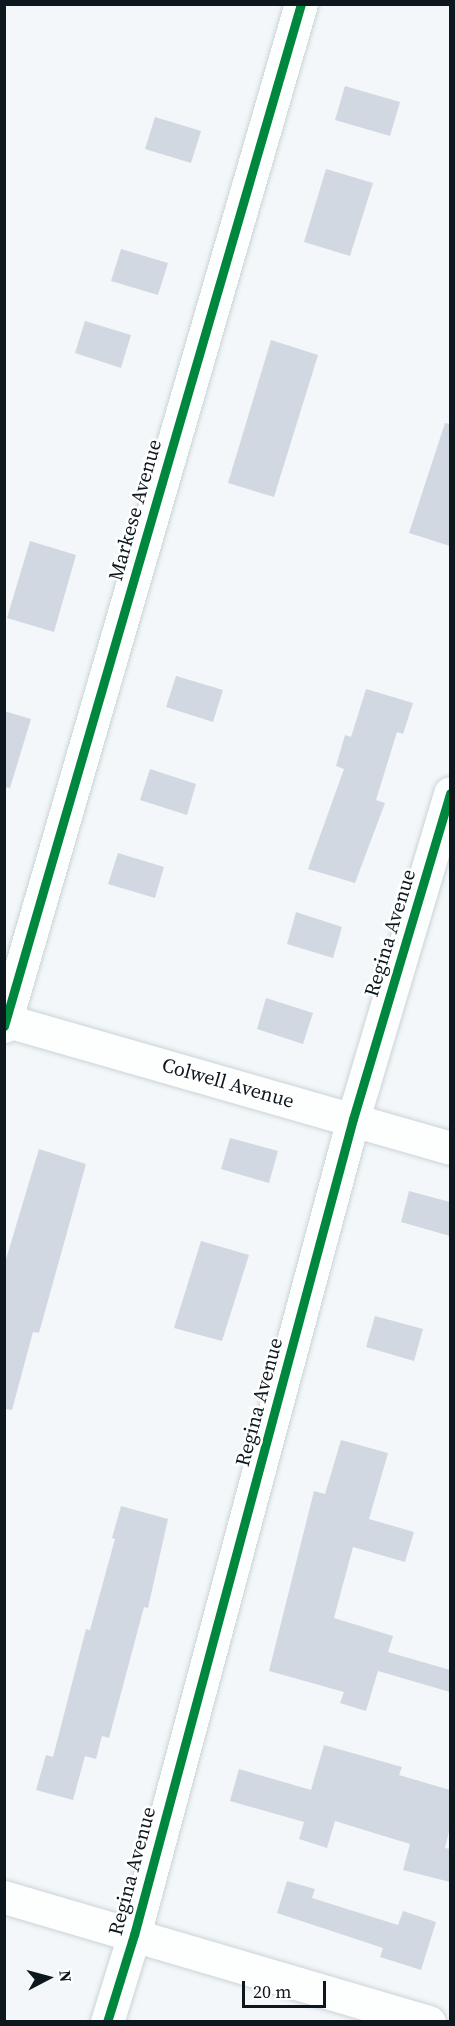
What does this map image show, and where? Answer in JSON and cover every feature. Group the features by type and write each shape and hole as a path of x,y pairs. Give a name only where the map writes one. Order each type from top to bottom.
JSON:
{"street":[{"name":"Markese Avenue","path":"5,1022 301,4"},
{"name":"Regina Avenue","path":"107,2022 134,1935 353,1119 450,793"},
{"name":"Colwell Avenue","path":"5,1022 450,1148"},
{"path":"4,1897 429,2022"}],"building":[{"path":"345,86 400,102 390,136 335,120"},
{"path":"155,117 201,131 191,163 145,149"},
{"path":"326,169 373,183 350,256 304,242"},
{"path":"121,249 168,263 158,295 111,281"},
{"path":"85,321 131,335 121,368 75,353"},
{"path":"271,340 318,355 274,497 228,483"},
{"path":"445,423 450,424 450,546 409,533"},
{"path":"30,541 76,555 54,632 7,618"},
{"path":"176,676 223,690 213,722 166,707"},
{"path":"366,689 413,703 403,734 397,732 376,800 385,803 355,883 308,869 344,769 336,766 345,735 351,737"},
{"path":"4,711 31,719 10,788 4,787"},
{"path":"150,769 196,784 187,815 140,800"},
{"path":"118,853 164,867 155,898 108,884"},
{"path":"296,912 342,927 333,958 287,944"},
{"path":"266,998 313,1013 303,1044 257,1029"},
{"path":"230,1138 278,1151 269,1183 221,1169"},
{"path":"39,1149 86,1164 39,1333 33,1332 12,1410 4,1409 4,1266"},
{"path":"409,1191 450,1202 450,1236 401,1222"},
{"path":"201,1241 249,1255 222,1341 174,1328"},
{"path":"375,1316 423,1329 414,1361 366,1347"},
{"path":"341,1440 388,1453 369,1519 414,1532 405,1562 353,1547 334,1618 393,1636 388,1652 450,1670 450,1692 378,1671 366,1711 340,1703 344,1692 269,1671 314,1491 325,1494"},
{"path":"121,1506 168,1519 148,1608 144,1607 109,1738 102,1736 96,1759 85,1756 73,1800 36,1790 46,1755 53,1757 86,1629 90,1630 115,1539 112,1538"},
{"path":"324,1745 402,1767 399,1775 450,1790 450,1827 445,1848 450,1849 450,1882 403,1870 410,1844 335,1821 327,1848 299,1839 304,1822 230,1801 239,1769 311,1790"},
{"path":"287,1881 315,1889 312,1898 398,1925 403,1911 436,1922 421,1970 380,1957 383,1948 277,1913"}],"cycle path":[{"path":"4,1026 301,4"},
{"path":"107,2022 134,1935 353,1119 450,793"}]}
